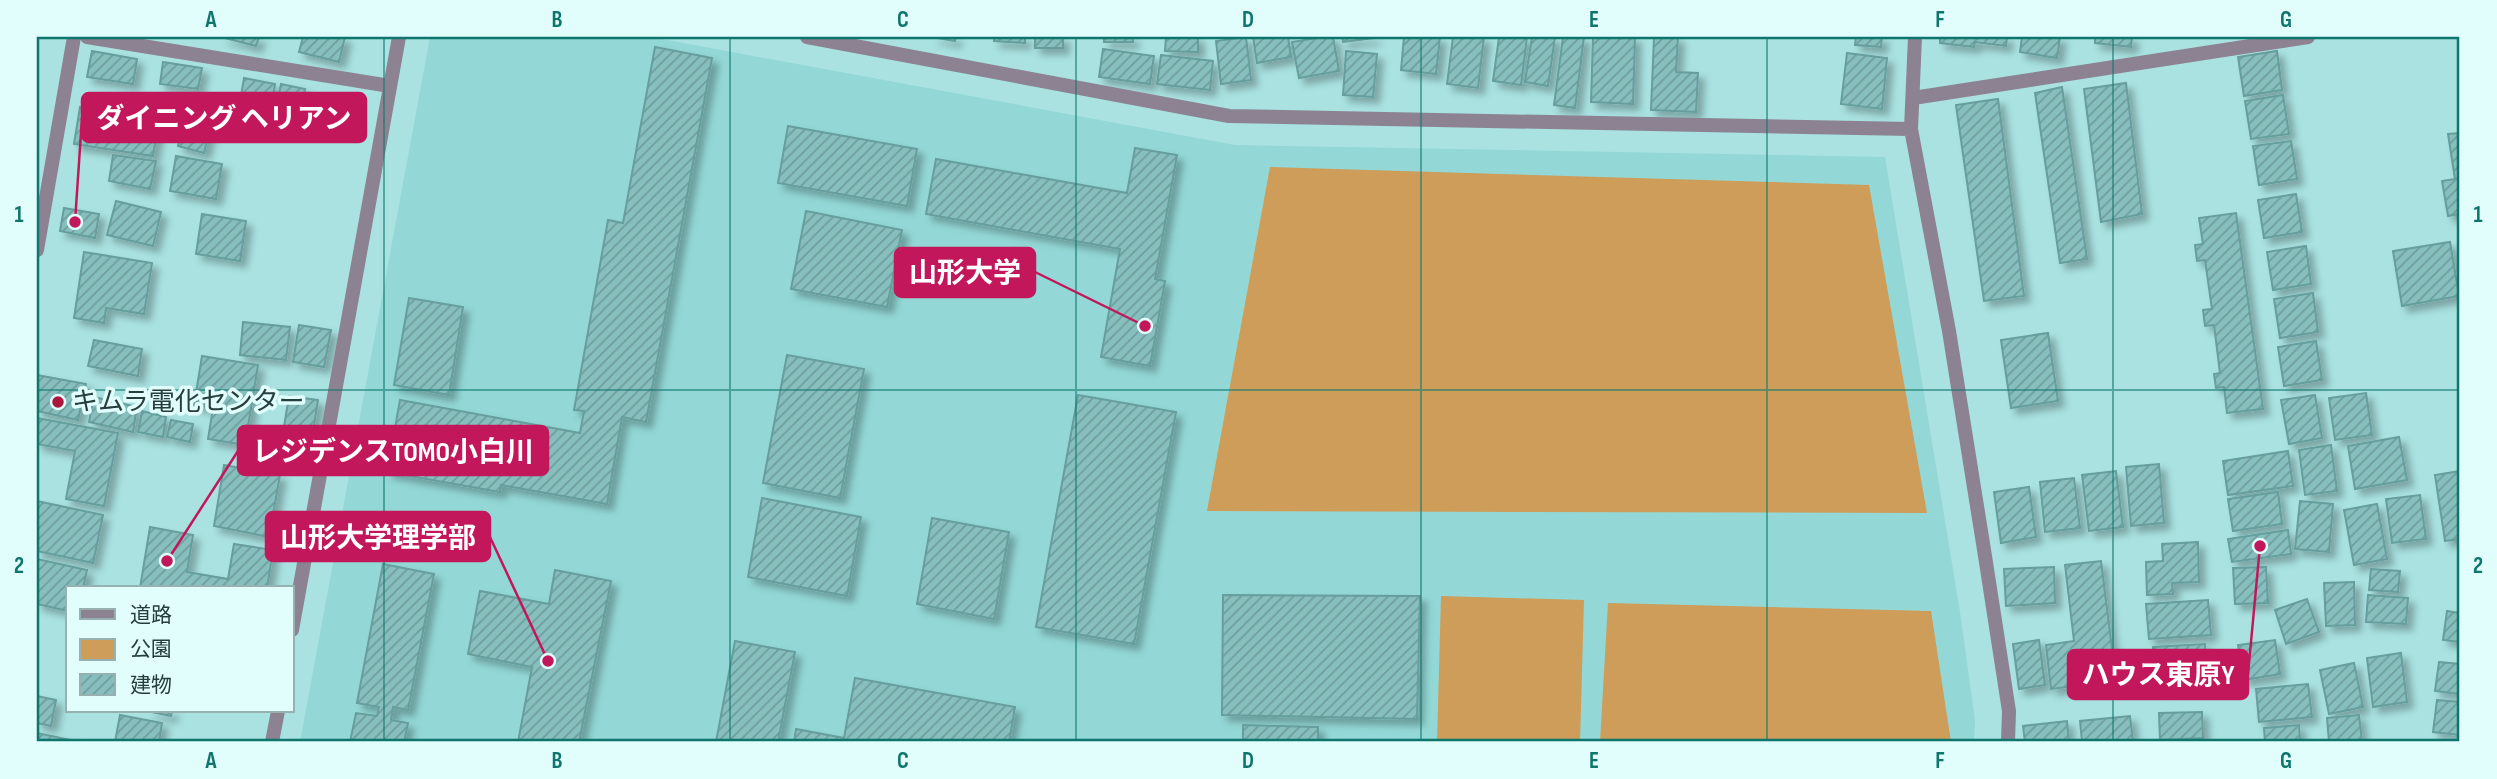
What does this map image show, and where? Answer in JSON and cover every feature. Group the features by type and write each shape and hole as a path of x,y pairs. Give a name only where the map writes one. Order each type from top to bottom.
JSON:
{"street":[{"path":"37,250 74,37"},
{"path":"87,37 390,86"},
{"path":"294,619 399,37"},
{"path":"807,37 1229,116 1911,129"},
{"path":"1916,37 1911,129 1981,530 2009,711 2008,742"},
{"path":"1913,98 2308,37"},
{"path":"272,742 278,712"}],"shaded area":[{"path":"430,37 651,37 1235,145 1885,157 1960,612 1975,721 1974,742 300,742"}],"green space":[{"path":"1270,167 1869,185 1927,513 1207,511"},
{"path":"1441,596 1584,600 1580,742 1437,742"},
{"path":"1608,603 1931,611 1951,742 1600,742"}],"building":[{"path":"221,37 259,37 256,46"},
{"path":"303,37 345,37 339,62 299,52"},
{"path":"932,37 956,37 955,41"},
{"path":"994,37 1025,37 1025,43 994,41"},
{"path":"1035,37 1063,37 1063,48 1035,48"},
{"path":"1104,37 1133,37 1133,42 1104,42"},
{"path":"1166,37 1198,37 1198,52 1165,51"},
{"path":"1246,37 1251,80 1221,84 1216,41"},
{"path":"1253,37 1288,37 1291,57 1257,63"},
{"path":"1333,37 1339,71 1299,78 1292,42"},
{"path":"1342,37 1374,37 1375,38 1343,42"},
{"path":"1404,37 1440,37 1436,74 1401,70"},
{"path":"1453,37 1484,37 1478,88 1447,84"},
{"path":"1499,37 1527,37 1521,85 1493,81"},
{"path":"1532,37 1555,37 1548,86 1525,82"},
{"path":"1563,37 1584,37 1575,108 1554,105"},
{"path":"1593,37 1635,37 1633,104 1591,102"},
{"path":"1654,37 1678,37 1676,72 1698,73 1696,112 1651,110"},
{"path":"1856,37 1882,37 1881,47 1855,45"},
{"path":"1940,37 2007,37 2006,46 1975,42 1974,47 1940,43"},
{"path":"2022,37 2060,37 2057,58 2020,52"},
{"path":"2095,37 2132,37 2131,47 2095,43"},
{"path":"655,47 712,58 646,422 622,417 607,504 501,485 500,492 387,472 400,400 580,433 584,411 574,410 608,220 623,223"},
{"path":"1103,49 1154,56 1150,84 1099,77"},
{"path":"92,51 137,59 133,84 87,77"},
{"path":"1346,51 1377,54 1373,97 1343,95"},
{"path":"2277,51 2282,90 2244,96 2238,57"},
{"path":"1847,53 1887,58 1882,109 1841,104"},
{"path":"1161,55 1213,61 1210,90 1157,84"},
{"path":"163,62 202,68 198,89 160,84"},
{"path":"244,78 275,84 268,126 237,120"},
{"path":"2126,83 2142,214 2101,222 2084,89"},
{"path":"281,84 305,89 298,129 273,124"},
{"path":"2062,87 2087,259 2060,263 2035,93"},
{"path":"2283,95 2289,134 2251,139 2245,101"},
{"path":"1998,99 2024,296 1984,301 1956,105"},
{"path":"188,102 215,109 204,153 178,146"},
{"path":"80,107 159,119 153,156 74,144"},
{"path":"788,126 917,149 907,206 778,183"},
{"path":"2460,133 2460,224 2459,214 2448,216 2442,181 2455,179 2448,134"},
{"path":"2291,141 2297,179 2259,185 2253,146"},
{"path":"1135,148 1177,155 1155,279 1165,281 1150,366 1101,357 1120,249 926,214 936,159 1127,193"},
{"path":"113,155 156,161 150,189 109,181"},
{"path":"176,156 222,164 216,199 170,191"},
{"path":"2296,194 2302,232 2264,238 2258,200"},
{"path":"116,201 161,212 153,246 107,235"},
{"path":"64,208 99,214 95,238 60,231"},
{"path":"806,211 902,230 887,307 791,289"},
{"path":"2236,213 2263,409 2227,413 2224,387 2216,388 2214,374 2220,373 2214,325 2205,326 2203,310 2212,309 2205,260 2197,261 2195,245 2203,244 2199,218"},
{"path":"202,214 246,221 240,261 196,254"},
{"path":"2450,242 2459,296 2402,306 2393,251"},
{"path":"2306,246 2311,284 2273,290 2267,252"},
{"path":"84,252 152,263 144,314 106,308 104,323 74,318"},
{"path":"2313,293 2318,332 2280,338 2274,299"},
{"path":"409,298 463,307 449,395 394,385"},
{"path":"243,322 290,327 286,360 240,355"},
{"path":"299,325 331,330 324,367 293,362"},
{"path":"2048,333 2058,401 2011,408 2001,340"},
{"path":"94,340 142,349 138,376 88,366"},
{"path":"2316,341 2322,380 2284,386 2278,347"},
{"path":"787,355 864,369 840,498 763,483"},
{"path":"202,356 258,365 245,445 208,439 213,408 194,405"},
{"path":"37,375 86,384 78,420 37,411"},
{"path":"2366,393 2372,435 2335,440 2329,398"},
{"path":"1078,395 1176,412 1134,644 1036,627"},
{"path":"2315,395 2322,438 2289,444 2281,400"},
{"path":"289,396 318,400 309,456 280,451"},
{"path":"94,397 137,407 133,432 89,422"},
{"path":"142,411 166,417 163,437 138,432"},
{"path":"37,418 118,433 104,506 66,499 75,451 37,444"},
{"path":"171,420 193,424 190,442 167,437"},
{"path":"2399,437 2407,480 2355,489 2348,446"},
{"path":"2331,445 2337,491 2305,495 2299,450"},
{"path":"2288,451 2293,486 2228,495 2223,461"},
{"path":"2159,464 2164,523 2131,526 2126,467"},
{"path":"224,465 280,475 269,537 214,526"},
{"path":"2116,471 2123,527 2089,531 2082,475"},
{"path":"2460,471 2460,539 2445,541 2435,475"},
{"path":"2074,478 2080,528 2045,532 2040,482"},
{"path":"2029,487 2036,537 2001,543 1994,492"},
{"path":"2278,492 2282,524 2233,531 2228,499"},
{"path":"2420,495 2426,539 2392,543 2386,499"},
{"path":"762,498 861,517 847,596 748,577"},
{"path":"37,501 103,515 93,563 37,551"},
{"path":"2300,501 2333,504 2329,552 2295,549"},
{"path":"2377,504 2387,559 2354,565 2344,510"},
{"path":"932,518 1009,532 994,619 917,604"},
{"path":"150,527 193,535 187,572 228,579 234,544 273,550 267,586 140,586"},
{"path":"2288,530 2291,554 2232,562 2228,539"},
{"path":"2198,542 2199,582 2172,583 2173,594 2147,595 2146,562 2163,561 2162,544"},
{"path":"37,559 87,570 83,586 66,586 66,611 37,604"},
{"path":"2101,561 2116,681 2051,689 2046,645 2074,641 2065,565"},
{"path":"383,564 434,574 408,710 393,707 391,720 408,723 404,742 350,742 356,713 377,716 379,707 357,703"},
{"path":"2054,567 2055,603 2006,606 2004,569"},
{"path":"2266,567 2268,603 2235,604 2233,568"},
{"path":"2371,569 2400,571 2398,592 2369,590"},
{"path":"555,570 611,581 579,742 518,742 532,667 468,654 480,591 549,604"},
{"path":"2354,582 2355,625 2326,626 2324,583"},
{"path":"1223,595 1420,596 1417,719 1222,715"},
{"path":"2368,595 2408,598 2406,624 2366,622"},
{"path":"2307,599 2319,632 2286,644 2275,610"},
{"path":"2208,600 2211,635 2149,639 2146,604"},
{"path":"2447,611 2460,613 2460,642 2443,640"},
{"path":"2039,640 2045,685 2019,689 2013,644"},
{"path":"2275,640 2280,674 2244,680 2238,645"},
{"path":"735,641 795,652 778,742 716,742"},
{"path":"2205,644 2207,683 2156,686 2153,647"},
{"path":"2401,653 2407,702 2373,707 2367,658"},
{"path":"2439,662 2460,664 2460,694 2435,691"},
{"path":"2354,663 2363,707 2329,714 2320,670"},
{"path":"855,678 1015,707 1009,742 794,742 796,729 844,738"},
{"path":"2308,684 2312,717 2259,722 2256,689"},
{"path":"37,696 56,700 51,726 37,723"},
{"path":"2437,700 2460,702 2460,735 2433,732"},
{"path":"152,712 172,712 171,716"},
{"path":"2202,712 2203,738 2160,740 2159,713"},
{"path":"120,715 162,723 159,742 115,742"},
{"path":"2359,715 2362,742 2329,742 2327,718"},
{"path":"2130,716 2133,742 2082,742 2080,721"},
{"path":"2067,721 2069,742 2025,742 2023,726"},
{"path":"1243,725 1318,727 1318,742 1243,742"},
{"path":"2299,725 2300,742 2265,742 2264,728"},
{"path":"37,733 80,742 37,742"}],"place":[{"name":"ダイニング ヘリアン","path":"75,222"},
{"name":"山形大学","path":"1145,326"},
{"name":"キムラ電化センター","path":"58,402"},
{"name":"ハウス東原Y","path":"2260,546"},
{"name":"レジデンスTOMO小白川","path":"167,561"},
{"name":"山形大学理学部","path":"548,661"}]}
